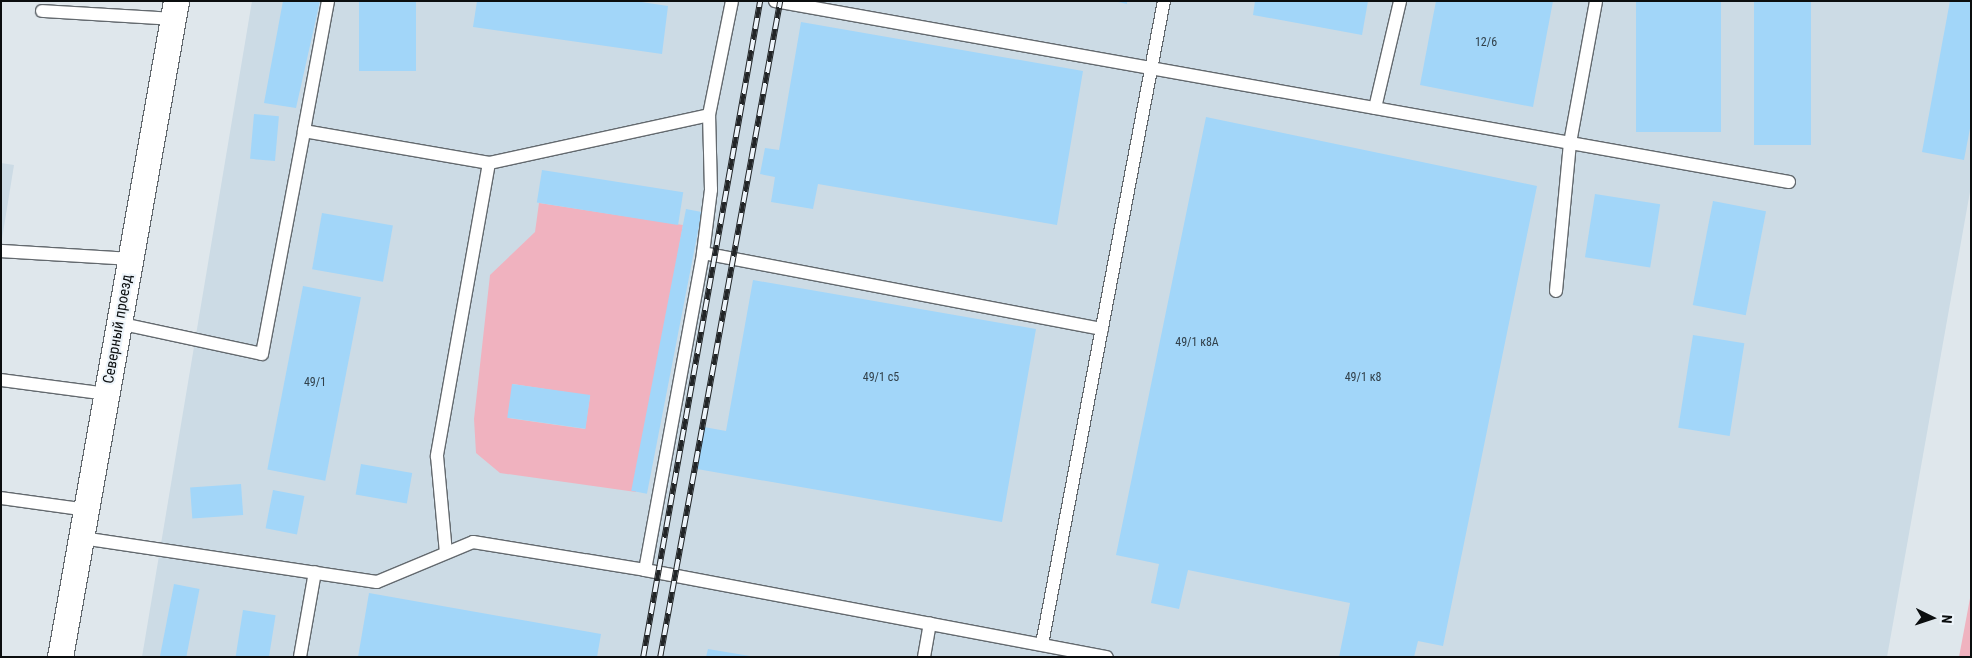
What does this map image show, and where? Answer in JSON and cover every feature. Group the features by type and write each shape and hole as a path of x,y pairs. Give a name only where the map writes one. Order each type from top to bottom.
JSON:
{"street":[{"name":"Северный проезд","path":"60,657 174,10"}],"lane":[{"path":"118,323 262,354 328,1"},
{"path":"645,570 703,253 710,190 709,115 732,1"},
{"path":"775,1 1789,182"},
{"path":"1042,644 1164,1"},
{"path":"1375,108 1400,1"},
{"path":"1556,291 1570,143 1596,1"},
{"path":"42,11 174,10"},
{"path":"304,130 489,162 709,115"},
{"path":"446,553 437,456 489,162"},
{"path":"1,251 130,260"},
{"path":"703,253 1102,328"},
{"path":"1,380 107,394"},
{"path":"1,498 87,510"},
{"path":"82,538 377,582 473,542 645,570 1107,657"},
{"path":"300,657 316,572"},
{"path":"924,657 930,624"}],"shaded area":[{"path":"252,1 1971,1 1971,186 1887,657 142,657"},
{"path":"1,163 14,165 1,245"},
{"path":"539,203 683,225 636,492 500,473 476,453 474,419 490,275 535,232","holes":["513,384 590,396 585,429 508,418"]},
{"path":"1971,593 1971,657 1959,657"}],"building":[{"path":"283,1 320,1 296,108 264,103"},
{"path":"359,1 416,1 416,71 359,71"},
{"path":"477,1 635,1 668,6 662,54 473,27"},
{"path":"1114,1 1127,1 1127,4"},
{"path":"1255,1 1368,1 1362,35 1253,15"},
{"path":"1436,1 1553,1 1533,107 1420,85"},
{"path":"1636,1 1721,1 1721,132 1636,132"},
{"path":"1754,1 1811,1 1811,145 1754,145"},
{"path":"1950,1 1971,1 1971,123 1964,160 1922,152"},
{"path":"801,22 1083,71 1057,225 818,184 813,209 771,202 775,177 760,174 765,148 779,150"},
{"path":"254,114 279,116 275,161 250,159"},
{"path":"1206,117 1537,186 1443,646 1418,641 1414,657 1339,657 1350,603 1188,570 1179,609 1151,603 1159,564 1116,555"},
{"path":"542,170 683,192 678,225 537,203"},
{"path":"1595,194 1660,204 1650,268 1585,257"},
{"path":"1713,201 1766,211 1746,315 1693,305"},
{"path":"686,209 702,212 647,494 631,491"},
{"path":"322,213 393,226 383,282 312,269"},
{"path":"753,280 1036,329 1002,522 697,469 704,427 726,431"},
{"path":"303,286 361,297 325,481 267,470"},
{"path":"1693,335 1744,343 1730,436 1678,428"},
{"path":"512,384 590,395 585,429 507,418"},
{"path":"361,464 412,473 407,504 356,495"},
{"path":"241,484 243,515 192,518 190,488"},
{"path":"273,490 304,496 297,534 266,528"},
{"path":"174,584 200,589 186,657 160,657"},
{"path":"369,593 601,634 597,657 358,657"},
{"path":"243,610 276,615 269,657 236,657"},
{"path":"708,649 750,656 706,657"}],"railway":[{"path":"643,657 760,1"},
{"path":"660,657 780,1"}]}
